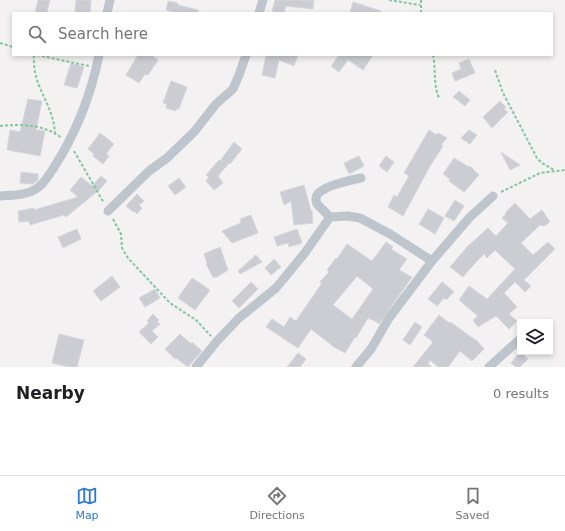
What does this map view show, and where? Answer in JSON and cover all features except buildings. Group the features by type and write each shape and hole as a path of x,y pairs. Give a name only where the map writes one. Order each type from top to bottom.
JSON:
{"street":[{"path":"107,12 110,0"},
{"path":"259,12 263,0"},
{"path":"0,196 24,194 36,190 44,183 68,143 86,99 99,56"},
{"path":"108,211 148,171 167,158 194,132 216,104 233,88 246,56"},
{"path":"361,178 332,186 319,193 316,196 317,204 330,217 348,216 360,218 390,234 432,261"},
{"path":"356,367 371,349 389,318 432,261 470,217 493,196"},
{"path":"196,367 217,341 239,318 276,288 304,254 330,217"},
{"path":"489,367 517,342"}],"path":[{"path":"389,0 420,5"},
{"path":"420,0 421,12"},
{"path":"0,43 12,47"},
{"path":"34,56 33,66 35,76 52,114 55,133"},
{"path":"42,56 96,67"},
{"path":"432,56 435,70 435,84 439,98"},
{"path":"495,70 503,93 536,158 554,170"},
{"path":"0,126 33,125 55,133 68,143 118,227 121,234 122,248 128,258 170,303 196,320 217,341"},
{"path":"493,196 540,173 554,170 565,170"}]}
